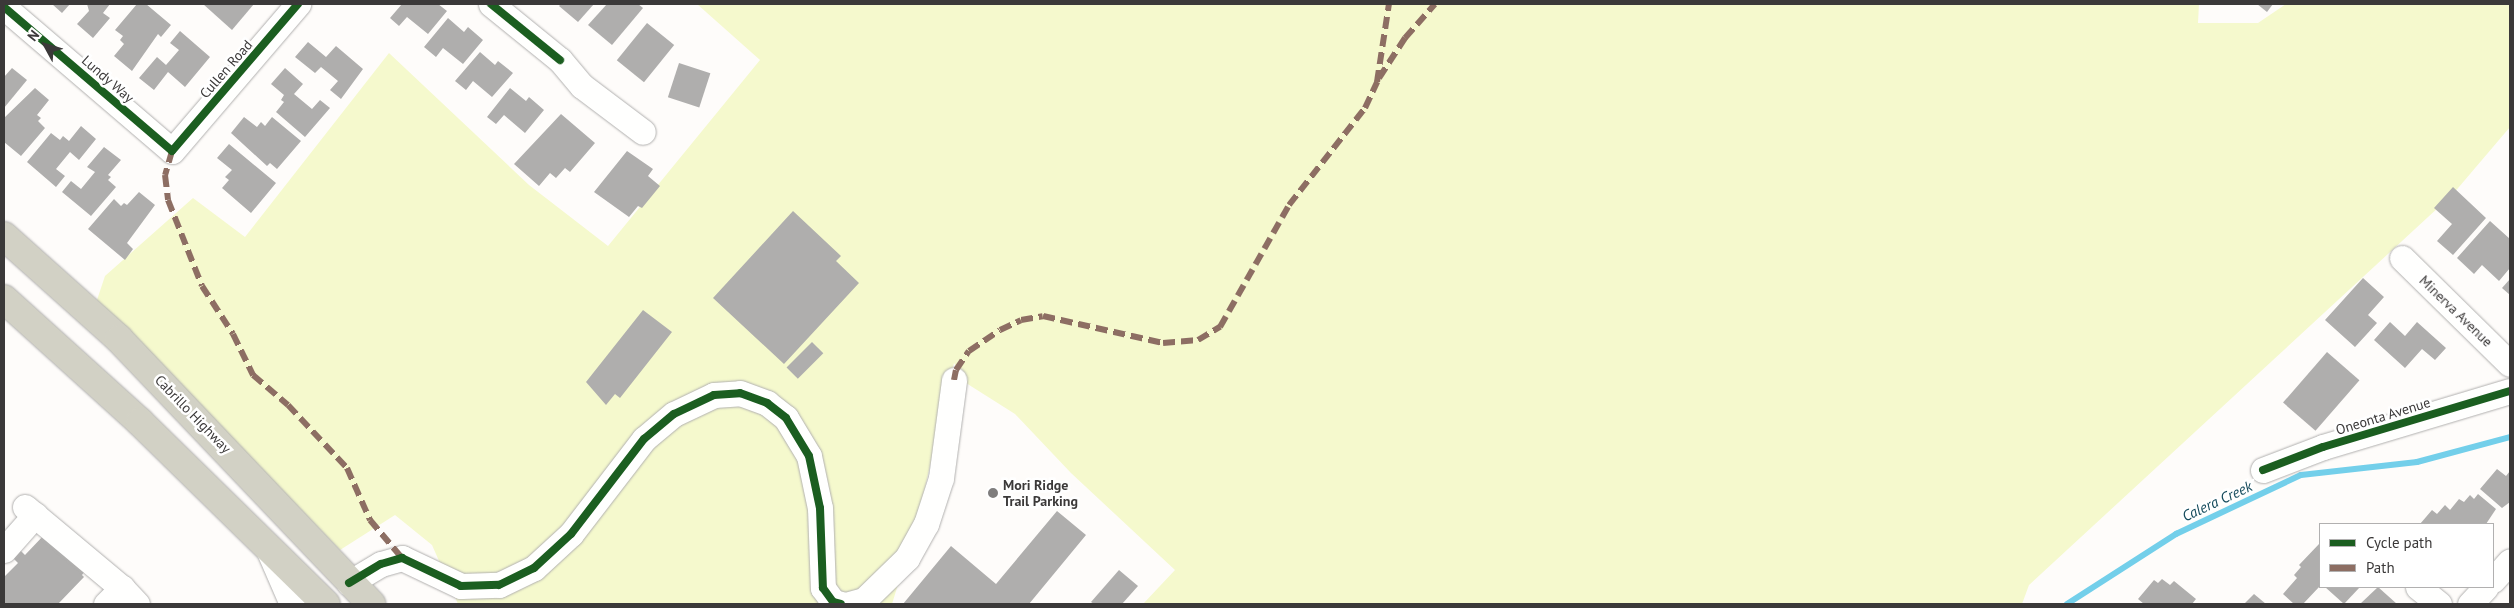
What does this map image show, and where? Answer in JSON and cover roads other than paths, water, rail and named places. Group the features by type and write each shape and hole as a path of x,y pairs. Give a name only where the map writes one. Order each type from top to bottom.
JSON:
{"highway":[{"name":"Cabrillo Highway","path":"4,236 80,300 166,385 370,604"},
{"path":"4,299 140,422 326,604"}],"street":[{"name":"Cullen Road","path":"172,151 298,4"},
{"path":"491,4 560,60 582,86 643,132"},
{"name":"Lundy Way","path":"4,6 172,151"},
{"name":"Minerva Avenue","path":"2402,258 2510,364"},
{"path":"850,604 864,600 907,558 926,524 941,478 954,380"},
{"name":"Oneonta Avenue","path":"2263,470 2323,447 2510,391"},
{"path":"349,583 381,564 402,558 461,586 499,585 534,568 572,534 644,439 674,414 714,395 740,393 767,403 786,418 809,456 820,508 823,588 833,602 841,604"},
{"path":"8,539 30,511 122,599"},
{"path":"268,549 292,604"},
{"path":"2494,579 2510,561"},
{"path":"2419,588 2439,604"},
{"path":"2470,604 2485,588"}],"waterway":[{"name":"Calera Creek","path":"2067,604 2176,534 2301,475 2417,462 2510,437"}],"place":[{"name":"Mori Ridge Trail Parking","path":"993,493"}]}
